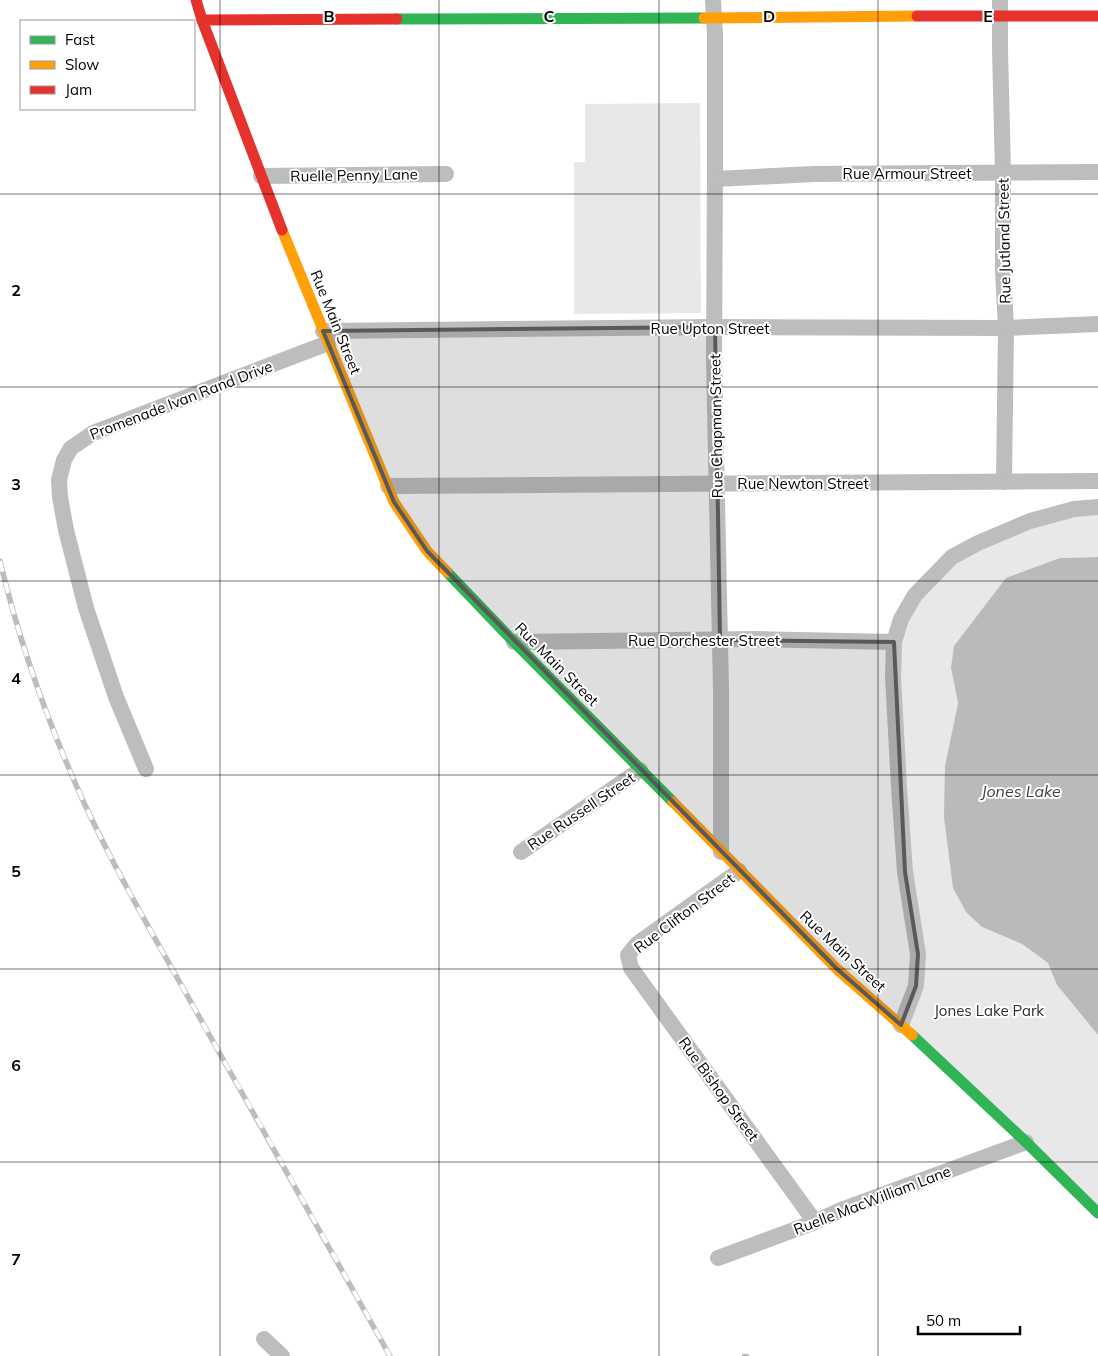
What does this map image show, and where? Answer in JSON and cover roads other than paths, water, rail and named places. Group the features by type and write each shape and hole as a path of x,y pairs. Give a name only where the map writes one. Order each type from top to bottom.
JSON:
{"main road":[{"name":"Rue Main Street","path":"196,0 261,176 325,337 394,502 427,551 514,642 837,969 901,1025 1026,1142 1098,1213"},
{"path":"202,20 713,18 1000,7 1012,16 1098,16"}],"street":[{"name":"Rue Chapman Street","path":"714,0 715,327 721,689 721,852"},
{"name":"Rue Jutland Street","path":"1000,7 1003,270 1006,328 1004,482"},
{"name":"Rue Armour Street","path":"715,179 814,174 1098,172"},
{"name":"Ruelle Penny Lane","path":"261,176 446,174"},
{"name":"Rue Upton Street","path":"325,337 715,327 1006,328 1098,324"},
{"name":"Promenade Ivan Rand Drive","path":"146,768 116,697 86,608 66,530 60,497 59,480 64,460 71,448 93,433 325,337"},
{"name":"Rue Newton Street","path":"388,486 1098,481"},
{"path":"901,1025 916,986 918,954 905,872 893,677 894,642 901,619 915,595 952,557 978,542 1030,521 1074,510 1098,507"},
{"name":"Rue Dorchester Street","path":"514,642 756,639 894,642"},
{"name":"Rue Russell Street","path":"521,852 640,770"},
{"name":"Rue Clifton Street","path":"628,955 637,944 739,871"},
{"name":"Rue Bishop Street","path":"628,955 631,968 814,1222"},
{"name":"Ruelle MacWilliam Lane","path":"718,1258 841,1210 1026,1142"},
{"path":"264,1339 282,1356"}],"water":[{"name":"Jones Lake","path":"1098,557 1098,1035 1057,985 1048,963 1022,944 982,927 966,912 953,888 944,817 945,766 958,703 951,668 954,646 1006,578 1060,558"}],"railway":[{"path":"0,561 36,685 72,775 99,834 144,918 390,1356"}],"park label":[{"name":"Jones Lake Park","path":"989,1010"}]}
